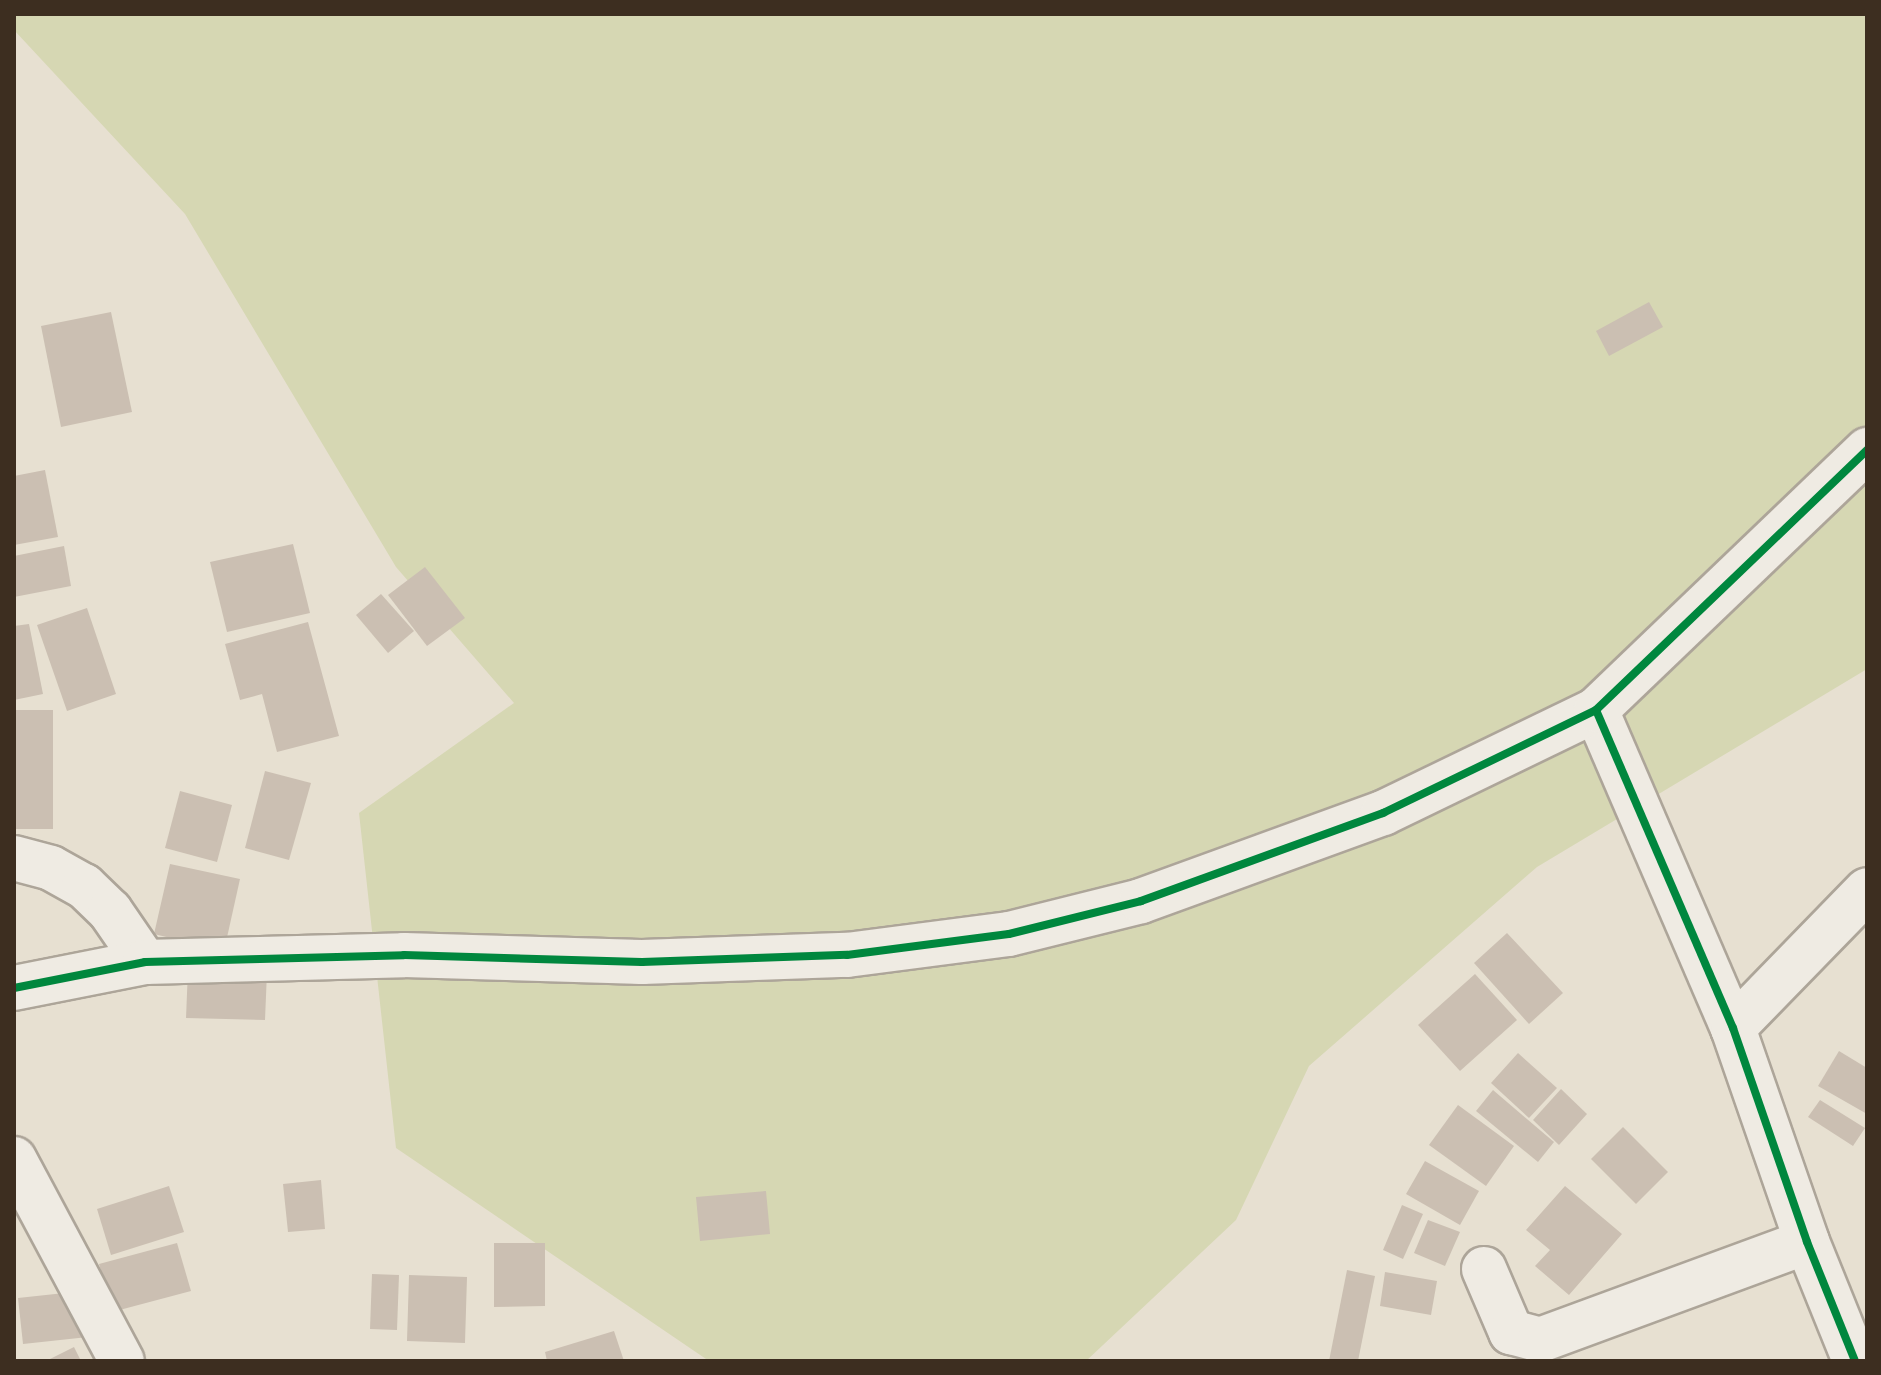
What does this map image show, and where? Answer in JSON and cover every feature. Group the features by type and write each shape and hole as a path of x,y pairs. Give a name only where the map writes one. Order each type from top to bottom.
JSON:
{"street":[{"path":"14,988 145,962 404,955 642,962 847,955 1009,934 1141,901 1383,813 1596,710 1867,450"},
{"path":"1596,710 1733,1028 1807,1242 1855,1361"},
{"path":"14,858 51,868 84,886 145,962"},
{"path":"1733,1028 1867,890"},
{"path":"14,1159 122,1361"},
{"path":"1484,1269 1511,1332 1540,1340 1807,1242"}],"green space":[{"path":"14,14 1867,14 1867,669 1537,867 1309,1066 1236,1220 1086,1361 709,1361 396,1148 359,813 514,703 396,567 185,214 14,30"}],"building":[{"path":"1649,302 1663,327 1609,356 1596,331"},
{"path":"111,312 132,412 61,427 41,326"},
{"path":"45,470 58,537 14,545 14,476"},
{"path":"293,544 310,613 227,632 210,562"},
{"path":"64,546 71,586 14,597 14,556"},
{"path":"425,567 465,618 427,646 388,595"},
{"path":"381,594 414,631 388,653 356,615"},
{"path":"87,608 116,694 67,711 37,625"},
{"path":"308,622 339,736 277,752 262,694 240,700 225,644"},
{"path":"29,624 43,694 14,700 14,626"},
{"path":"14,710 53,710 53,829 14,829"},
{"path":"265,771 311,783 289,860 245,848"},
{"path":"180,791 232,805 217,862 165,848"},
{"path":"170,864 240,879 224,951 154,934"},
{"path":"1507,933 1563,993 1529,1024 1474,963"},
{"path":"188,969 267,972 265,1020 186,1018"},
{"path":"1475,974 1517,1020 1460,1071 1418,1025"},
{"path":"1839,1051 1867,1068 1867,1114 1818,1086"},
{"path":"1518,1053 1557,1088 1529,1118 1491,1083"},
{"path":"1561,1089 1587,1114 1559,1145 1533,1120"},
{"path":"1493,1090 1554,1142 1538,1162 1476,1111"},
{"path":"1820,1100 1865,1128 1853,1146 1808,1117"},
{"path":"1458,1105 1514,1146 1486,1186 1429,1145"},
{"path":"1623,1127 1668,1172 1636,1204 1591,1159"},
{"path":"1425,1161 1479,1191 1460,1225 1406,1194"},
{"path":"321,1180 325,1229 288,1232 283,1184"},
{"path":"169,1186 184,1232 111,1255 97,1209"},
{"path":"1565,1186 1622,1234 1569,1295 1535,1266 1550,1250 1526,1230"},
{"path":"766,1191 770,1234 700,1241 696,1197"},
{"path":"1402,1205 1423,1214 1403,1259 1383,1250"},
{"path":"1428,1220 1460,1232 1445,1266 1414,1253"},
{"path":"177,1243 191,1291 112,1312 99,1264"},
{"path":"494,1243 545,1243 545,1306 494,1307"},
{"path":"1347,1270 1375,1276 1358,1361 1329,1361"},
{"path":"1385,1272 1437,1281 1431,1315 1380,1306"},
{"path":"372,1274 399,1275 397,1330 370,1329"},
{"path":"409,1275 467,1277 465,1343 407,1341"},
{"path":"83,1291 88,1337 23,1344 18,1298"},
{"path":"614,1331 624,1361 547,1361 545,1352"},
{"path":"74,1347 81,1361 46,1361"}],"cycle path":[{"path":"14,988 145,962 404,955 642,962 847,955 1009,934 1141,901 1383,813 1596,710 1867,450"},
{"path":"1596,710 1733,1028 1807,1242 1855,1361"}]}
